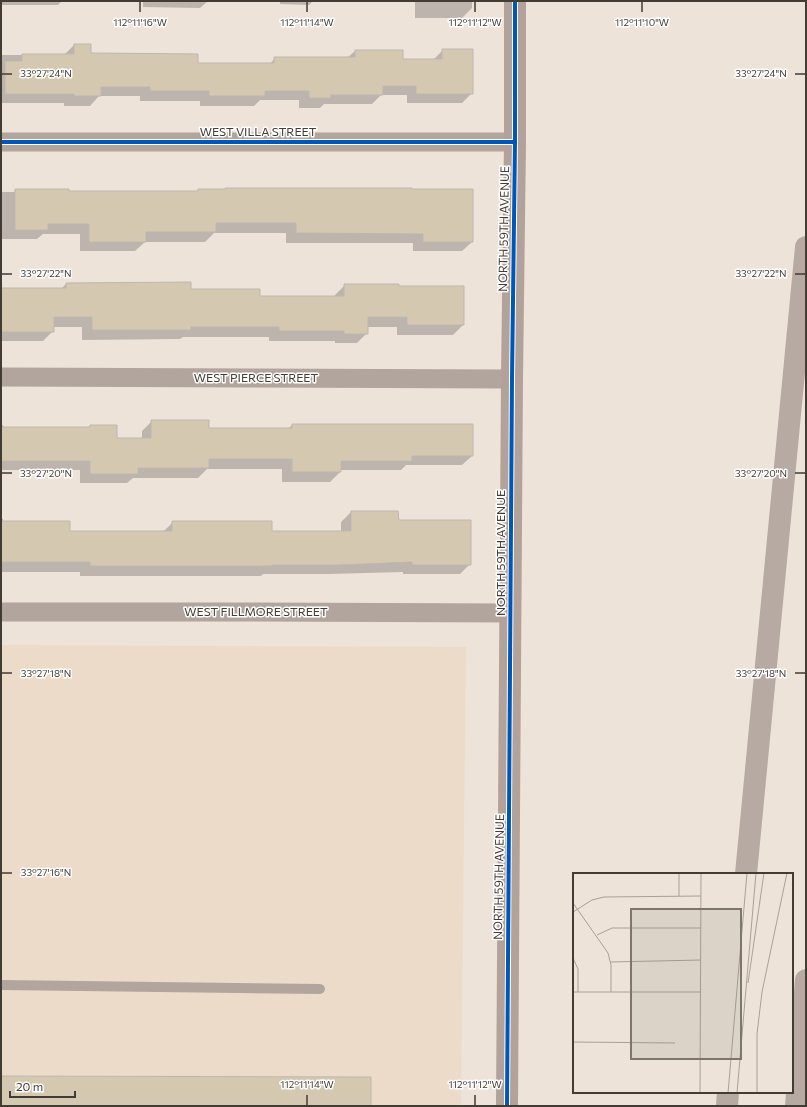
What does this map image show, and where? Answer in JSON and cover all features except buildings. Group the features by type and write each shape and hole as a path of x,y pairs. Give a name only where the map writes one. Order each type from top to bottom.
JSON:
{"highway":[{"path":"746,873 806,247"},
{"path":"796,1106 806,980"},
{"path":"727,1106 728,1093"}],"main road":[{"name":"NORTH 59TH AVENUE","path":"508,1106 515,1"}],"street":[{"name":"WEST VILLA STREET","path":"1,142 515,142"},
{"name":"WEST PIERCE STREET","path":"1,377 512,379"},
{"name":"WEST FILLMORE STREET","path":"1,612 511,613"}],"lane":[{"path":"1,985 320,989"}],"shaded area":[{"path":"1,645 466,647 461,1106 1,1106"}],"cycle path":[{"path":"507,1106 515,1"},
{"path":"1,142 515,142"}]}
